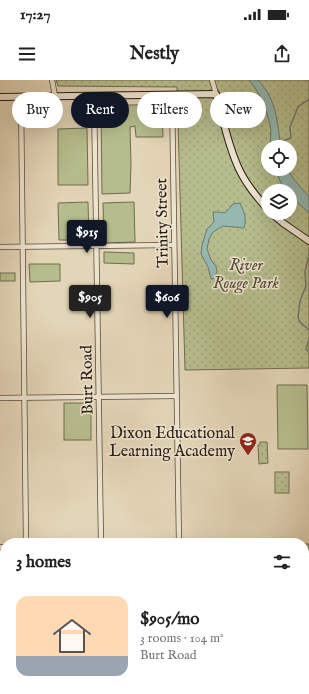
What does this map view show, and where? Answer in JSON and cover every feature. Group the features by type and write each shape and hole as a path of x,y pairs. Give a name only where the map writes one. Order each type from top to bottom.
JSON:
{"street":[{"path":"52,80 55,92"},
{"path":"212,80 215,92"},
{"path":"0,97 12,97"},
{"path":"21,128 26,538"},
{"name":"Burt Road","path":"95,128 102,538"},
{"name":"Trinity Street","path":"172,128 179,538"},
{"path":"226,128 239,170 261,201"},
{"path":"279,220 309,241"},
{"path":"0,247 174,245"},
{"path":"0,398 176,396"}],"green space":[{"name":"River Rouge Park","path":"56,80 309,80 309,368 185,370 178,128 202,128 202,92 177,92 177,87 58,86"},
{"path":"129,105 137,105 137,128 163,128 163,137 136,137 135,126 130,127 130,193 102,194 101,128 129,128"},
{"path":"87,128 88,185 58,185 58,129"},
{"path":"88,202 89,240 59,240 58,203"},
{"path":"134,202 135,242 104,243 103,203"},
{"path":"104,252 134,253 134,264 104,263"},
{"path":"29,264 60,264 60,281 30,282"},
{"path":"0,273 15,273 15,281 0,281"},
{"path":"277,385 307,385 308,449 278,449"},
{"path":"64,403 91,403 91,440 64,440"},
{"path":"260,442 267,442 268,463 259,464 258,445 260,445"},
{"path":"275,472 289,472 289,493 275,493"}],"water":[{"path":"249,80 258,80 269,95 273,103 280,140 270,140 271,131 266,112 266,92 257,92"},
{"path":"279,176 292,176 309,197 309,213 297,202 297,184 282,184"},
{"path":"240,203 245,218 244,228 223,226 213,232 209,239 207,249 211,260 216,266 217,272 213,279 211,279 208,267 201,254 207,229 214,222 213,212 225,213 233,204"}],"waterway":[{"path":"285,140 291,138 290,127 298,107 309,99"},
{"path":"309,254 305,272 306,286 300,301 298,318 300,322 309,330"},
{"path":"309,339 306,349 309,352"}],"place":[{"name":"Dixon Educational Learning Academy","path":"248,456"}]}
